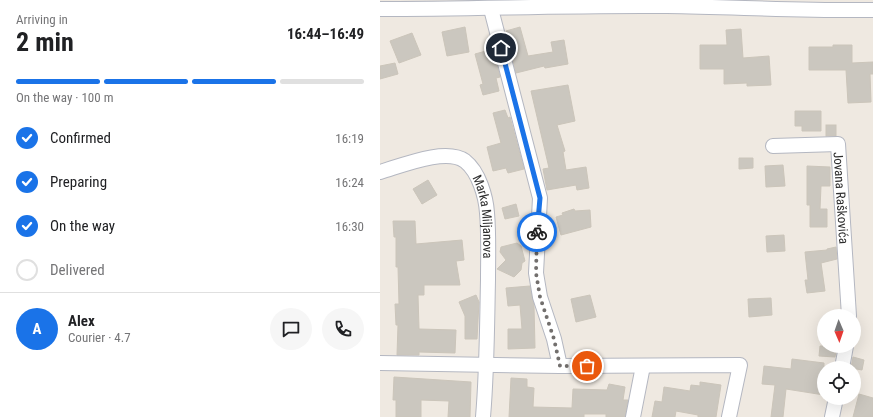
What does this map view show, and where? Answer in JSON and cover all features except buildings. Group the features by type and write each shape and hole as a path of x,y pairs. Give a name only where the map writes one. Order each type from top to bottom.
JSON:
{"street":[{"path":"380,9 706,4 802,11 873,10"},
{"path":"491,8 540,198 537,231 536,273 540,297 554,339 560,366"},
{"name":"Jovana Raškovića","path":"774,146 838,144 849,309"},
{"name":"Marka Miljanova","path":"380,172 438,156 454,156 464,161 472,169 481,187 487,213 487,366 483,417"},
{"path":"380,363 487,366 740,365 729,417"},
{"path":"633,417 643,366"},
{"path":"832,417 835,405"}],"way so far":[{"path":"537,232 536,273 540,297 554,339 560,366 587,366"}],"route":[{"path":"501,48 540,198 537,232"}]}
